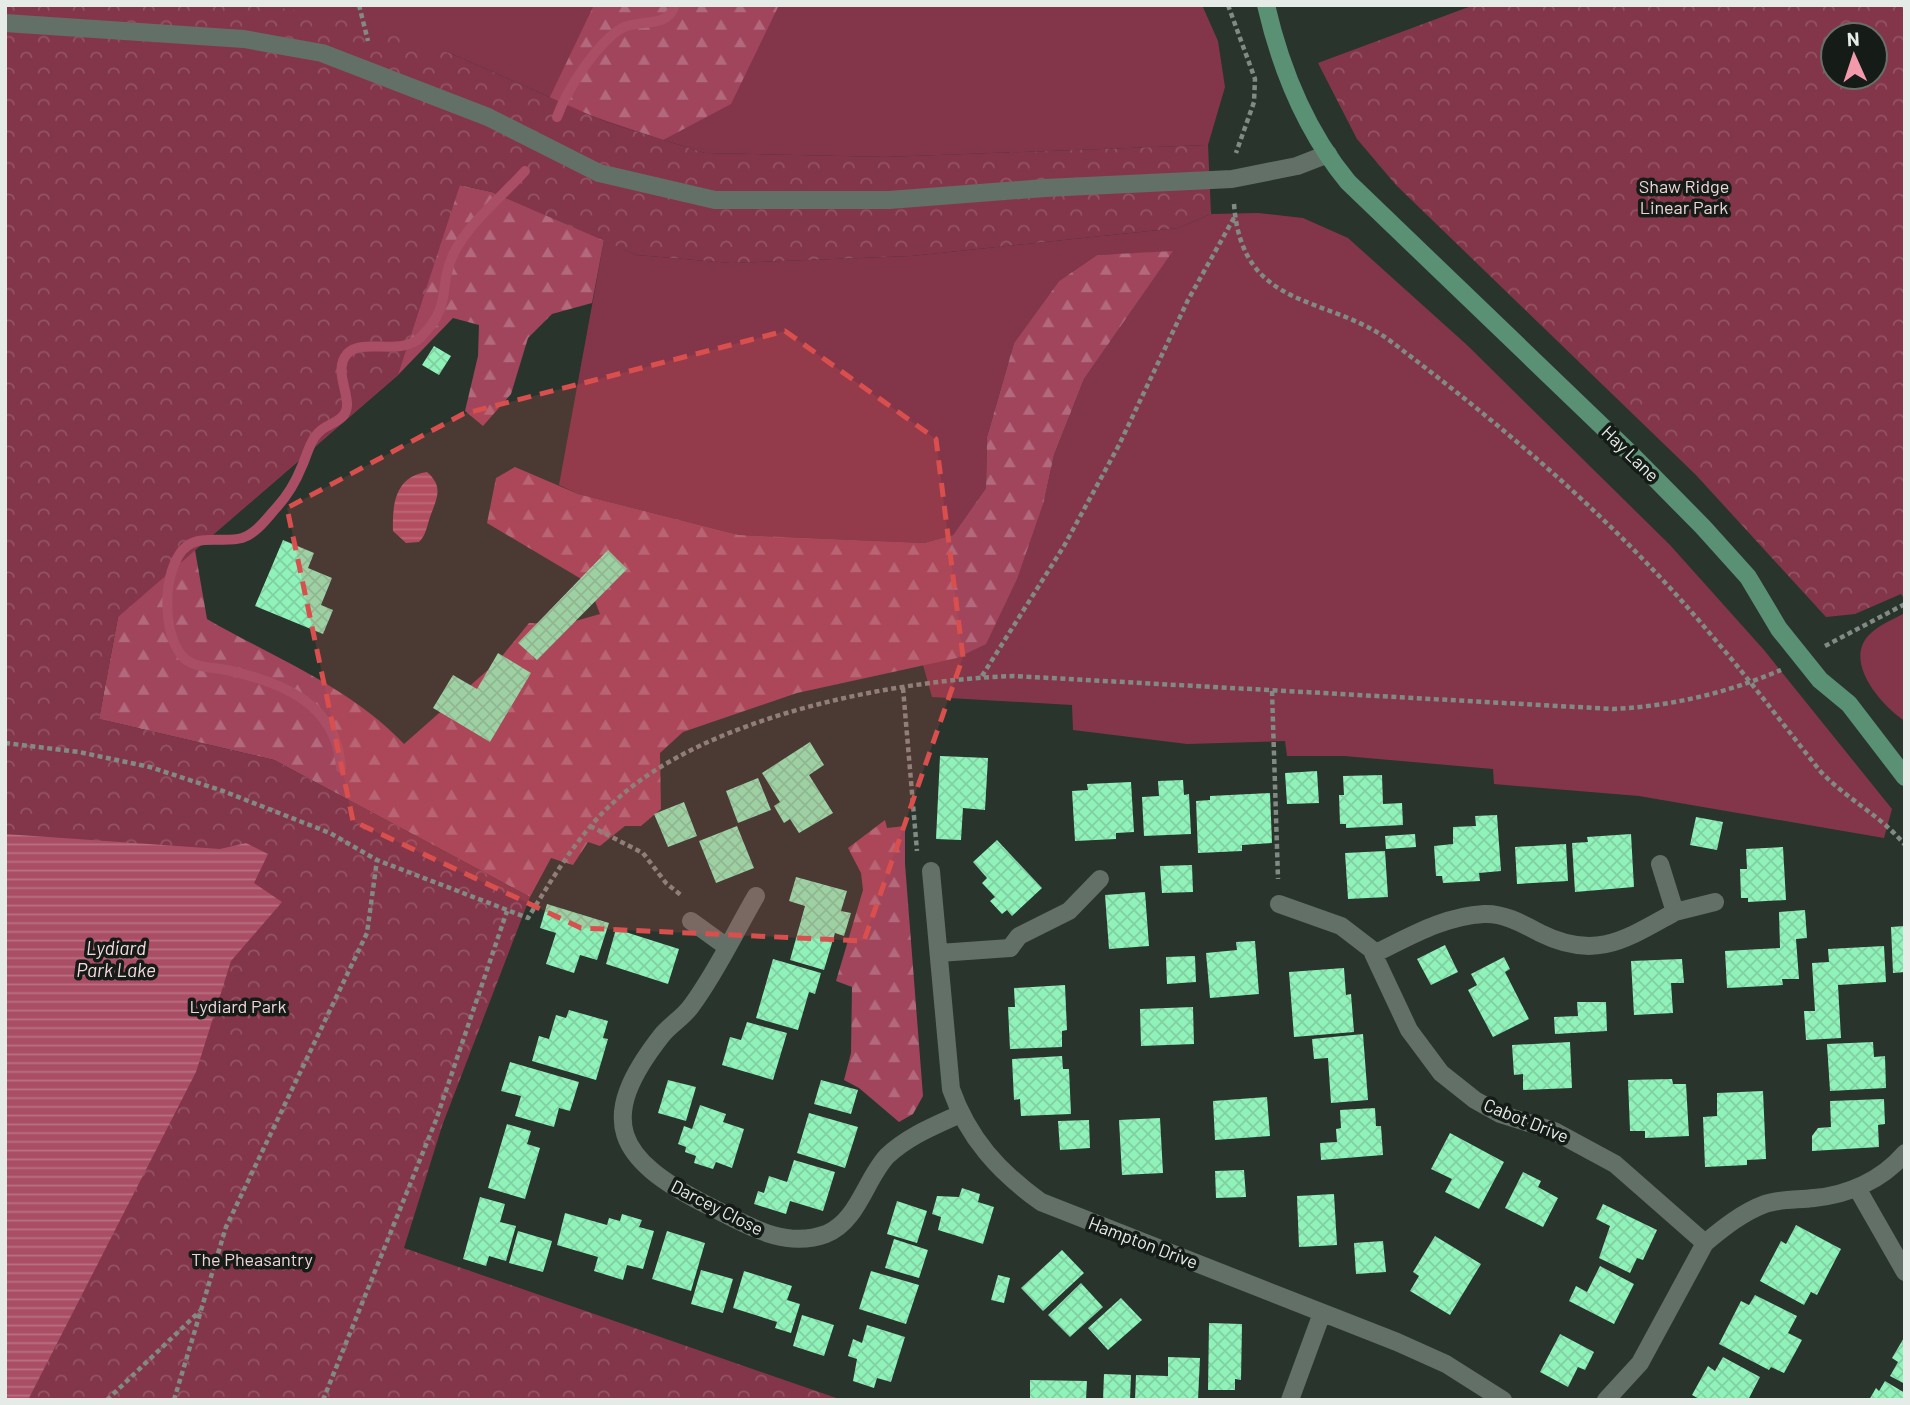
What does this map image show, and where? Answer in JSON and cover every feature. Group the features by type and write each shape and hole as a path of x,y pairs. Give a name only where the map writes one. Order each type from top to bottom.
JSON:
{"street":[{"name":"Hay Lane","path":"1266,5 1293,93 1328,154 1372,208 1624,447 1703,527 1748,577 1779,629 1820,680 1849,705 1905,777"},
{"path":"5,23 244,39 321,52 488,117 599,173 645,186 715,200 889,200 1045,188 1232,179 1297,166 1328,154"},
{"path":"1660,864 1675,912"},
{"name":"Hampton Drive","path":"930,871 948,1064 960,1114 996,1165 1041,1202 1322,1312 1446,1364 1503,1400"},
{"path":"939,953 1010,948 1018,936 1069,911 1100,879"},
{"name":"Darcey Close","path":"756,896 691,1008 664,1032 641,1063 626,1090 623,1137 657,1177 770,1236 793,1240 813,1238 829,1233 845,1221 885,1158 903,1142 960,1114"},
{"path":"1374,954 1433,925 1487,914 1512,919 1572,946 1614,944 1635,936 1675,912 1715,902"},
{"name":"Cabot Drive","path":"1279,904 1341,926 1374,954 1409,1030 1441,1073 1475,1100 1500,1114 1554,1130 1615,1164 1705,1242"},
{"path":"691,921 727,947"},
{"path":"1606,1400 1640,1363 1705,1242 1766,1203 1825,1197 1857,1188 1876,1178 1905,1153"},
{"path":"1857,1188 1905,1272"},
{"path":"1290,1400 1322,1312"}],"path":[{"path":"359,5 366,26 373,70"},
{"path":"1228,5 1255,79 1256,90 1234,157 1232,179 1235,216 1239,238 1262,275 1293,297 1361,322 1383,335 1487,414 1554,473 1712,635 1837,789 1871,810 1905,845"},
{"path":"982,677 1064,546 1119,445 1188,300 1235,216"},
{"path":"5,743 79,752 150,766 330,833 377,860 528,918 568,854 590,826 617,799 652,771 710,741 815,706 903,688 982,677 1037,677 1613,709 1682,702 1748,682"},
{"path":"903,688 918,871 930,871"},
{"path":"1272,691 1279,904"},
{"path":"590,826 643,853 666,883 692,903 691,921"},
{"path":"174,1400 226,1227 367,933 377,860"},
{"path":"323,1400 436,1120 507,911"},
{"path":"107,1400 201,1310"}],"highlighted area":[{"path":"785,331 936,439 963,657 864,941 581,928 353,821 287,508 463,414"}],"green space":[{"name":"Lydiard Park","path":"5,5 262,5 342,18 452,54 606,122 705,153 886,157 1208,145 1211,214 1178,228 911,256 731,263 637,255 492,192 460,185 398,375 118,617 99,719 274,760 530,897 442,1126 404,1248 842,1400 5,1400"},
{"path":"262,5 1202,5 1218,41 1225,87 1208,145 886,157 705,153 606,122 452,54"},
{"path":"594,5 779,5 731,104 663,140 548,101"},
{"name":"Shaw Ridge Linear Park","path":"1474,5 1905,5 1905,600 1901,594 1855,614 1826,617 1696,475 1396,185 1357,139 1318,63"},
{"path":"460,185 492,192 604,240 592,303 552,314 528,338 511,394 483,426 465,411 478,356 479,325 453,318 398,375 195,550 207,619 335,689 359,705 404,744 498,661 529,623 565,624 600,614 588,583 487,523 496,478 515,467 578,494 739,535 924,543 953,535 986,488 987,437 1014,343 1059,281 1097,255 1173,251 1084,379 1054,455 1044,501 1017,579 986,644 957,658 797,693 683,732 660,753 661,809 641,826 625,826 600,846 588,842 573,865 551,858 530,897 274,760 99,719 118,617"},
{"path":"1258,213 1303,218 1348,238 1467,345 1670,545 1764,650 1892,809 1884,838 1639,796 1494,784 1493,769 1344,756 1287,756 1285,741 1187,744 1073,730 1072,705 932,697 923,665 929,649 1044,501 1054,455 1084,379 1172,252 1097,255 1059,281 1014,343 987,437 986,488 953,535 924,543 739,535 578,494 559,485 604,240 637,255 731,263 911,256 1178,228 1211,214"},
{"path":"1905,613 1905,721 1877,695 1863,671 1860,659 1868,636"},
{"path":"885,820 887,828 905,826 905,864 923,1096 913,1114 899,1122 859,1088 844,1080 851,1053 852,987 836,981 863,890 861,873 848,848"}],"water":[{"path":"427,472 436,483 437,498 419,542 406,543 393,531 395,501 402,485 408,479"},
{"name":"Lydiard Park Lake","path":"5,834 220,849 246,843 268,854 254,883 282,902 231,961 196,1072 28,1400 5,1400"}],"building":[{"path":"434,346 451,356 439,375 422,365"},
{"path":"283,540 314,553 308,568 332,578 321,605 333,610 323,634 255,606"},
{"path":"608,550 627,569 537,660 518,643"},
{"path":"498,653 531,673 490,742 433,708 453,675 477,689"},
{"path":"810,742 824,765 809,775 833,813 799,833 790,819 784,823 774,806 780,802 762,773"},
{"path":"940,756 988,758 985,810 963,808 961,840 936,839"},
{"path":"1317,771 1319,803 1287,804 1285,773"},
{"path":"1382,775 1383,804 1402,803 1403,825 1346,828 1346,824 1340,824 1339,795 1344,795 1343,776"},
{"path":"758,778 771,810 738,823 726,791"},
{"path":"1183,780 1184,795 1189,794 1191,834 1144,836 1142,797 1159,796 1158,781"},
{"path":"1131,782 1134,832 1116,833 1116,839 1075,841 1072,791 1088,790 1087,784"},
{"path":"1270,793 1272,843 1242,845 1242,851 1198,853 1196,801 1210,800 1210,796"},
{"path":"684,802 697,836 668,847 654,814"},
{"path":"1497,815 1501,871 1479,873 1480,881 1443,883 1442,876 1436,876 1434,846 1453,844 1453,827 1476,826 1475,816"},
{"path":"1696,817 1723,822 1717,850 1690,845"},
{"path":"737,826 754,868 716,883 699,841"},
{"path":"1415,834 1416,847 1386,849 1385,836"},
{"path":"1631,834 1634,887 1575,892 1572,843 1588,842 1587,837"},
{"path":"997,840 1042,888 1012,916 1007,910 1002,914 990,901 995,897 982,883 987,878 973,862"},
{"path":"1566,844 1568,881 1517,884 1515,847"},
{"path":"1783,847 1786,900 1748,902 1748,898 1741,898 1740,869 1747,869 1746,849"},
{"path":"1385,851 1388,897 1348,899 1345,853"},
{"path":"1192,865 1193,892 1162,893 1160,866"},
{"path":"796,877 847,891 841,911 851,913 844,936 835,933 824,970 790,960 805,906 789,901"},
{"path":"1145,892 1149,946 1109,949 1105,895"},
{"path":"547,904 609,923 597,960 580,955 574,973 546,964 556,933 540,928"},
{"path":"1805,910 1807,938 1796,939 1799,979 1782,979 1783,985 1727,988 1725,951 1780,948 1779,912"},
{"path":"1905,926 1905,972 1893,973 1891,927"},
{"path":"616,929 679,949 668,984 606,964"},
{"path":"1255,941 1259,994 1210,998 1206,953 1237,950 1236,942"},
{"path":"1445,945 1458,972 1431,985 1417,959"},
{"path":"1884,946 1886,982 1838,985 1841,1038 1806,1040 1804,1011 1815,1011 1812,963 1829,962 1828,949"},
{"path":"1195,956 1196,982 1167,984 1166,957"},
{"path":"1504,957 1510,969 1505,972 1529,1019 1493,1037 1468,990 1477,985 1471,974"},
{"path":"773,959 821,973 815,994 809,992 798,1030 756,1018"},
{"path":"1682,959 1684,983 1671,983 1673,1013 1634,1015 1631,961"},
{"path":"1344,968 1346,995 1351,994 1354,1032 1294,1037 1289,972"},
{"path":"1065,985 1067,1030 1062,1031 1062,1047 1010,1049 1008,1007 1015,1007 1014,988"},
{"path":"1577,1002 1606,1002 1607,1031 1555,1034 1554,1017 1578,1016"},
{"path":"1193,1007 1194,1044 1141,1046 1140,1009"},
{"path":"569,1010 608,1021 603,1038 608,1039 596,1080 532,1061 539,1036 549,1039 556,1015 566,1018"},
{"path":"747,1022 787,1033 773,1080 722,1065 730,1037 741,1040"},
{"path":"1363,1034 1368,1100 1331,1103 1328,1058 1314,1059 1312,1039"},
{"path":"1570,1042 1572,1088 1523,1090 1523,1074 1514,1075 1512,1045"},
{"path":"1873,1042 1874,1057 1885,1056 1886,1088 1830,1091 1827,1044"},
{"path":"1062,1056 1063,1069 1069,1069 1071,1114 1021,1116 1020,1099 1014,1100 1012,1059"},
{"path":"510,1062 579,1082 570,1111 559,1108 554,1127 515,1116 521,1096 501,1091"},
{"path":"1672,1079 1673,1084 1686,1084 1689,1136 1645,1138 1645,1131 1630,1131 1628,1080"},
{"path":"668,1080 696,1087 686,1121 658,1113"},
{"path":"821,1080 858,1090 851,1114 814,1104"},
{"path":"1763,1091 1766,1159 1747,1160 1747,1165 1705,1167 1703,1117 1717,1116 1717,1093"},
{"path":"1267,1097 1270,1136 1215,1140 1213,1101"},
{"path":"1884,1099 1885,1124 1878,1125 1879,1147 1812,1151 1812,1136 1818,1128 1831,1127 1830,1101"},
{"path":"700,1105 726,1114 723,1122 744,1129 732,1168 716,1162 713,1169 694,1163 696,1156 685,1152 686,1147 678,1144 684,1126 692,1129"},
{"path":"1375,1108 1376,1126 1381,1126 1383,1155 1321,1160 1320,1143 1337,1142 1336,1129 1341,1128 1340,1110"},
{"path":"809,1113 858,1127 845,1168 797,1153"},
{"path":"1160,1118 1163,1173 1122,1175 1119,1120"},
{"path":"1089,1120 1090,1148 1060,1150 1058,1121"},
{"path":"507,1124 531,1131 527,1144 540,1148 525,1199 488,1188"},
{"path":"1450,1133 1504,1162 1479,1209 1445,1192 1452,1179 1431,1169"},
{"path":"794,1160 835,1172 823,1211 790,1201 786,1214 754,1204 758,1191 764,1193 769,1176 787,1182"},
{"path":"1244,1170 1246,1197 1216,1198 1215,1171"},
{"path":"1523,1172 1541,1181 1538,1187 1558,1198 1543,1227 1505,1208"},
{"path":"962,1188 980,1194 978,1202 994,1207 983,1244 938,1230 941,1217 932,1214 937,1196 959,1197"},
{"path":"1334,1194 1337,1245 1299,1247 1297,1196"},
{"path":"480,1197 505,1204 500,1222 516,1226 506,1261 489,1256 486,1266 463,1259"},
{"path":"897,1201 927,1211 917,1243 887,1234"},
{"path":"1603,1204 1657,1230 1643,1260 1637,1258 1630,1273 1599,1258 1610,1226 1596,1219"},
{"path":"565,1213 607,1225 609,1218 620,1221 622,1214 642,1220 639,1227 654,1231 643,1269 627,1265 623,1280 594,1271 598,1257 557,1245"},
{"path":"1796,1225 1841,1249 1817,1295 1811,1292 1804,1305 1760,1281 1781,1241 1786,1244"},
{"path":"518,1231 552,1241 543,1272 509,1263"},
{"path":"667,1231 705,1243 691,1291 652,1279"},
{"path":"1435,1236 1481,1264 1450,1315 1410,1291 1419,1276 1413,1272"},
{"path":"894,1239 928,1250 919,1278 885,1268"},
{"path":"1383,1241 1386,1272 1356,1274 1354,1243"},
{"path":"1062,1250 1084,1273 1043,1311 1021,1288"},
{"path":"1600,1266 1634,1284 1614,1324 1569,1301 1576,1286 1587,1292"},
{"path":"701,1270 733,1279 723,1313 691,1304"},
{"path":"744,1271 792,1286 787,1300 800,1304 791,1333 775,1328 777,1322 733,1308"},
{"path":"871,1271 919,1285 906,1324 859,1309"},
{"path":"998,1275 1010,1278 1004,1303 991,1300"},
{"path":"1081,1283 1103,1307 1070,1337 1048,1315"},
{"path":"1755,1295 1797,1316 1788,1333 1802,1340 1784,1373 1771,1367 1769,1370 1719,1344 1741,1301 1749,1305"},
{"path":"1121,1298 1142,1320 1108,1350 1088,1328"},
{"path":"802,1315 834,1325 824,1356 793,1346"},
{"path":"1209,1323 1242,1324 1241,1380 1235,1379 1235,1390 1208,1390"},
{"path":"867,1325 905,1337 891,1382 877,1378 874,1388 853,1381 857,1359 848,1356 853,1339 862,1343"},
{"path":"1560,1334 1594,1352 1585,1370 1578,1367 1568,1387 1540,1372"},
{"path":"1905,1336 1905,1384 1890,1376 1898,1362 1892,1358"},
{"path":"1168,1357 1200,1358 1198,1400 1135,1400 1136,1375 1168,1376"},
{"path":"1723,1357 1760,1377 1748,1400 1701,1400 1692,1395 1708,1366 1715,1371"},
{"path":"1104,1374 1131,1375 1130,1400 1103,1400"},
{"path":"1030,1380 1087,1381 1086,1400 1030,1400"},
{"path":"1885,1381 1905,1393 1905,1400 1869,1400 1876,1388 1879,1391"}],"waterway":[{"path":"557,117 584,68 612,35 629,25 666,18 675,5"},
{"path":"341,768 337,746 329,727 303,699 267,681 197,665 182,656 171,634 168,620 170,578 179,555 192,543 242,538 252,533 281,502 300,472 315,437 340,419 346,411 342,366 347,354 362,347 403,346 421,337 438,315 448,267 459,243 476,221 525,171"}],"park label":[{"name":"The Pheasantry","path":"252,1260"}]}
